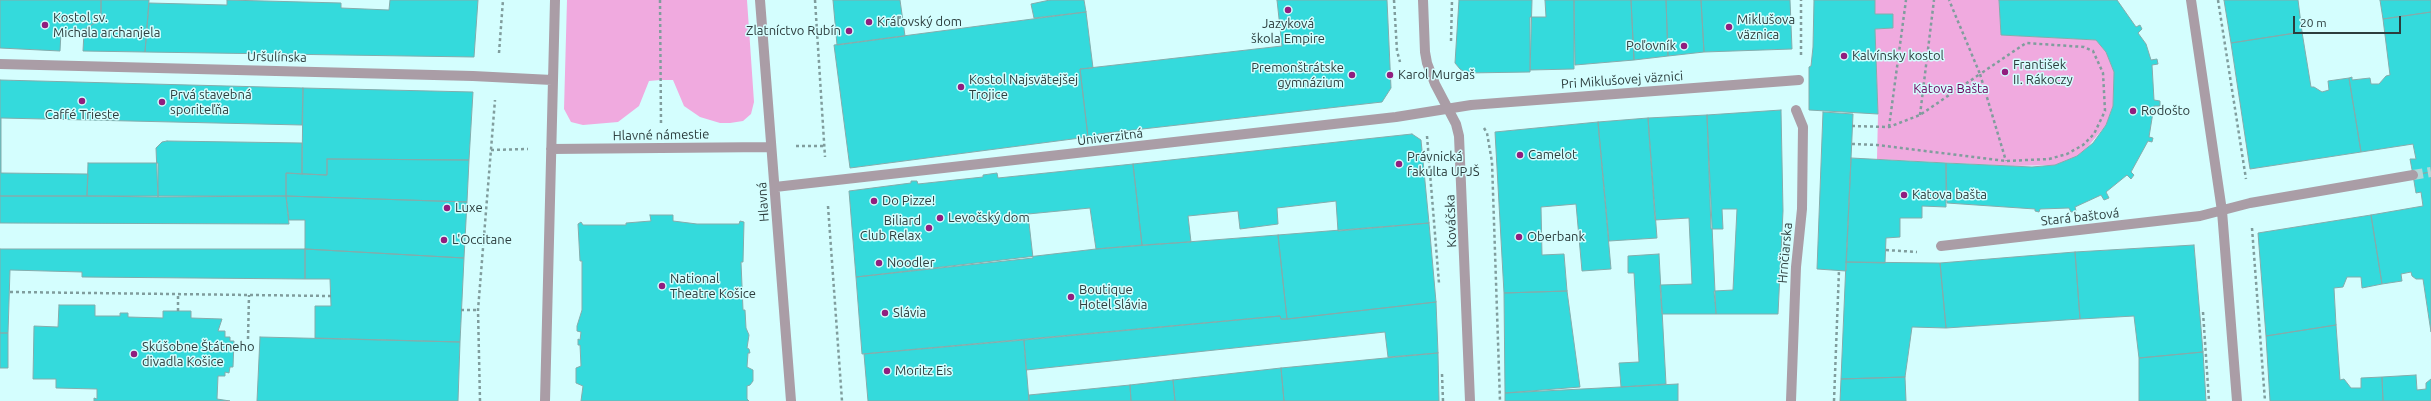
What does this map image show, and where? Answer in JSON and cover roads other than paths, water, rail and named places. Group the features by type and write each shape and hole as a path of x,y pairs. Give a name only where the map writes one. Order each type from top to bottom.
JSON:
{"street":[{"path":"545,401 555,0"},
{"name":"Hlavná","path":"760,0 791,401"},
{"name":"Kováčska","path":"1422,0 1424,52 1431,74 1448,108 1459,136 1462,164 1470,401"},
{"path":"2191,0 2222,211 2237,401"},
{"name":"Uršulínska","path":"0,64 497,77 552,80"},
{"name":"Pri Miklušovej väznici","path":"1448,108 1799,80"},
{"name":"Univerzitná","path":"775,187 1418,113 1448,108"},
{"name":"Hrnčiarska","path":"1791,401 1796,267 1802,209 1803,127 1796,110"},
{"name":"Hlavné námestie","path":"551,149 772,147"},
{"name":"Stará baštová","path":"1941,246 2200,216 2250,203 2413,175"}],"tunnel":[{"path":"2413,175 2431,172"}],"place":[{"name":"Jazyková škola Empire","path":"1288,10"},
{"name":"Kráľovský dom","path":"869,22"},
{"name":"Kostol sv. Michala archanjela","path":"45,25"},
{"name":"Miklušova väznica","path":"1729,27"},
{"name":"Zlatníctvo Rubín","path":"849,31"},
{"name":"Poľovník","path":"1684,46"},
{"name":"Kalvínsky kostol","path":"1844,56"},
{"name":"František II. Rákoczy","path":"2005,72"},
{"name":"Premonštrátske gymnázium","path":"1352,75"},
{"name":"Karol Murgaš","path":"1390,75"},
{"name":"Kostol Najsvätejšej Trojice","path":"961,87"},
{"name":"Caffé Trieste","path":"82,101"},
{"name":"Prvá stavebná sporiteľňa","path":"162,102"},
{"name":"Rodošto","path":"2133,111"},
{"name":"Camelot","path":"1520,155"},
{"name":"Právnická fakulta UPJŠ","path":"1399,164"},
{"name":"Katova bašta","path":"1904,195"},
{"name":"Do Pizze!","path":"874,201"},
{"name":"Luxe","path":"447,208"},
{"name":"Levočský dom","path":"940,218"},
{"name":"Biliard Club Relax","path":"929,228"},
{"name":"Oberbank","path":"1519,237"},
{"name":"L'Occitane","path":"444,240"},
{"name":"Noodler","path":"879,263"},
{"name":"National Theatre Košice","path":"662,286"},
{"name":"Boutique Hotel Slávia","path":"1071,297"},
{"name":"Slávia","path":"885,313"},
{"name":"Skúšobne Štátneho divadla Košice","path":"134,354"},
{"name":"Moritz Eis","path":"887,371"}],"park label":[{"name":"Katova Bašta","path":"1951,89"}]}
